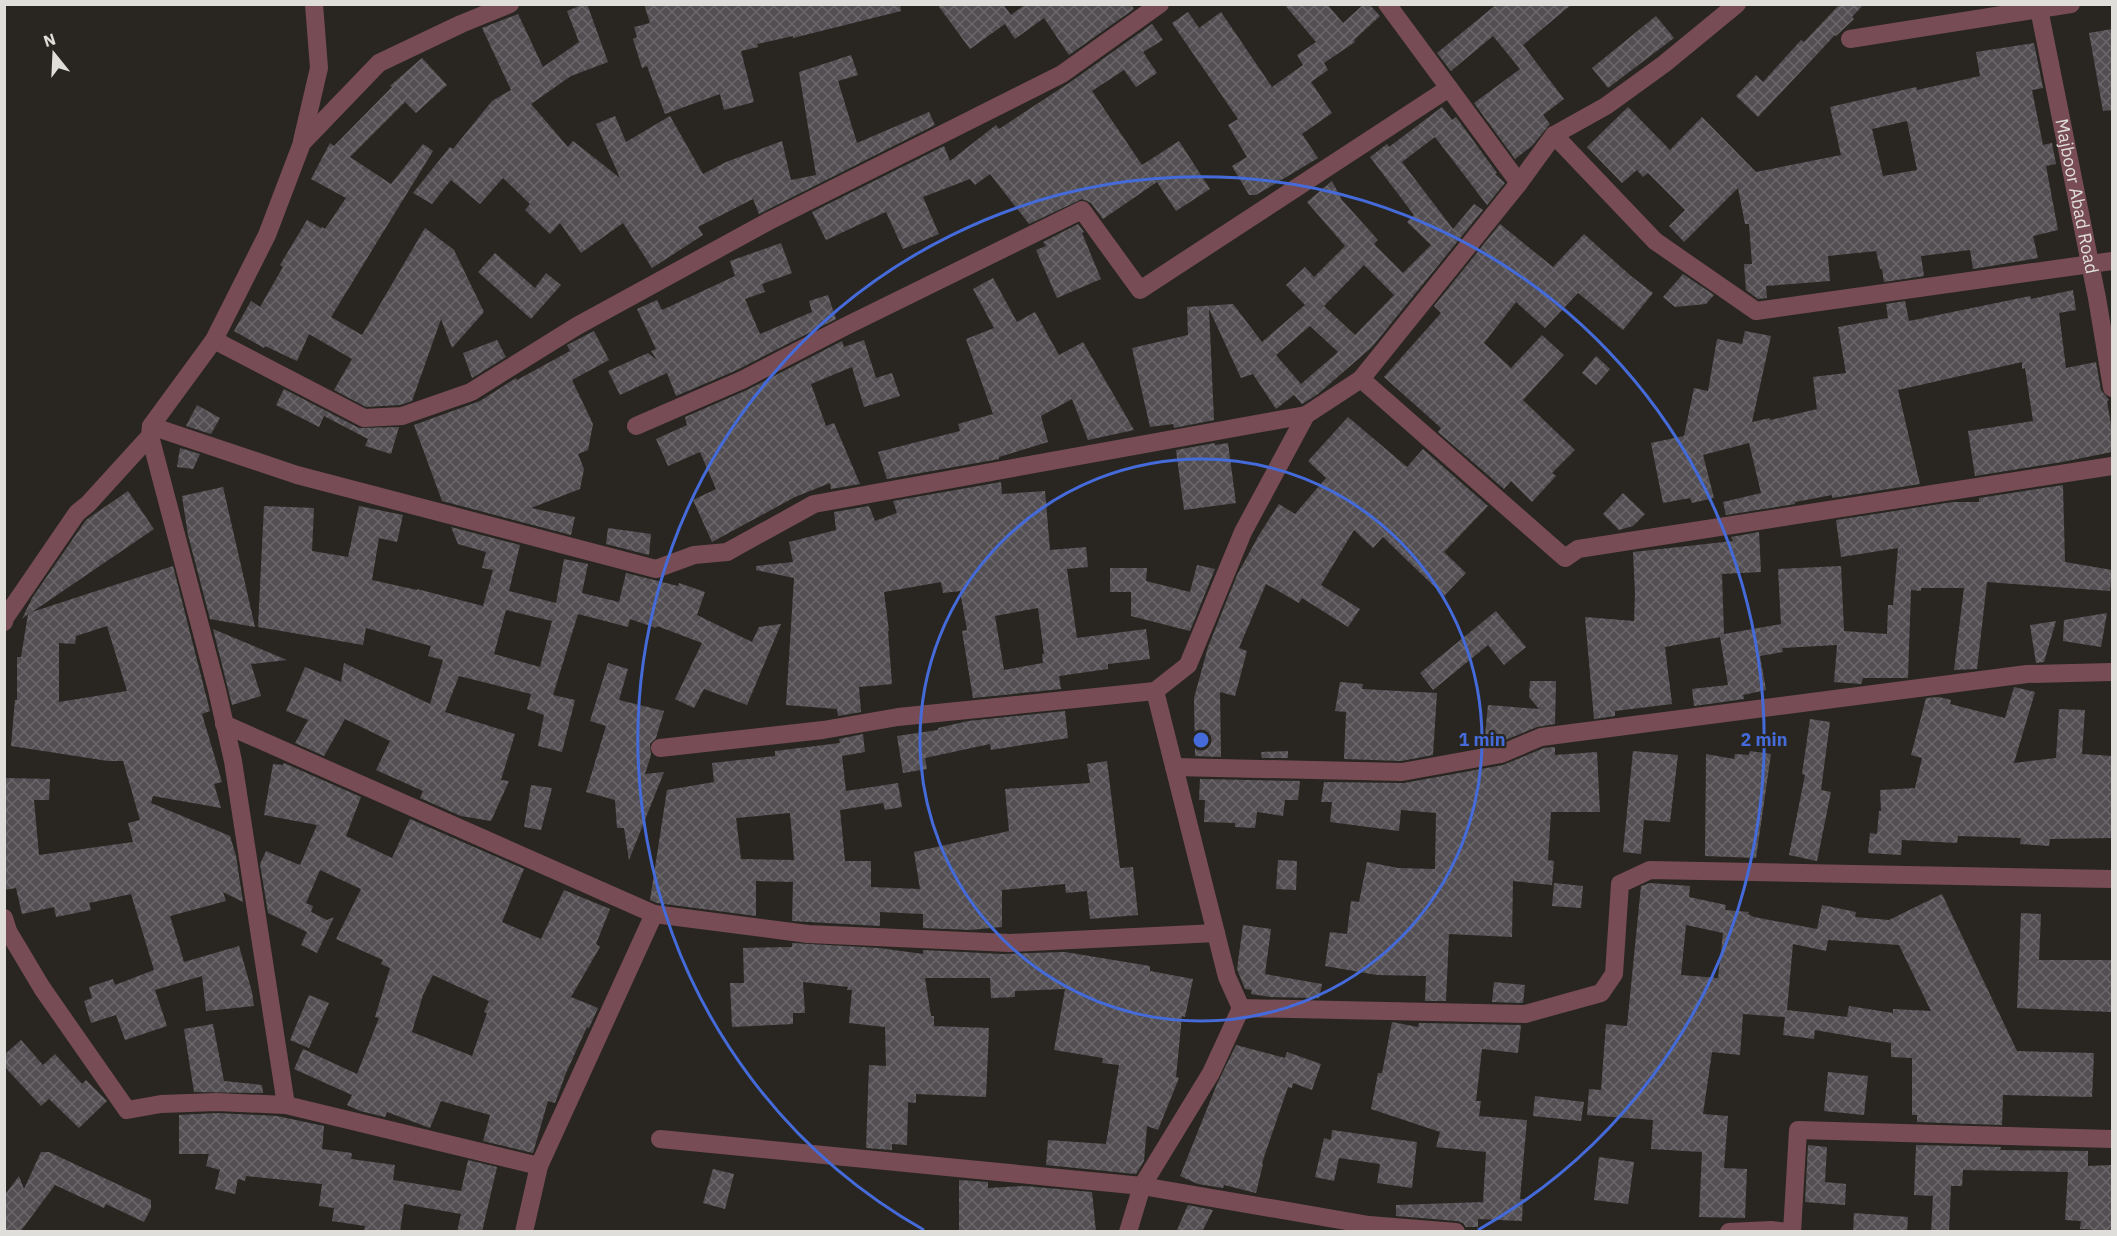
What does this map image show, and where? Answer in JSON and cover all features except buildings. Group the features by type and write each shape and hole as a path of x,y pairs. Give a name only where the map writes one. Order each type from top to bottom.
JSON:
{"street":[{"path":"4,622 77,513 88,504 151,431 214,340 267,235 302,143 319,68 314,4"},
{"path":"302,143 379,63 461,24 510,4"},
{"path":"214,340 364,418 402,416 471,392 577,326 768,221 1062,74 1160,4"},
{"path":"1387,4 1519,183"},
{"path":"151,431 297,475 656,569 694,555 727,552 814,504 1306,415 1360,379 1519,183 1554,135 1606,106 1664,64 1737,4"},
{"path":"1850,39 2039,6 2071,4"},
{"name":"Majboor Abad Road","path":"2039,6 2112,388"},
{"path":"636,426 742,380 1082,210 1140,290 1449,88"},
{"path":"1554,135 1655,241 1756,311 2112,261"},
{"path":"1360,379 1565,558 1578,549 2112,466"},
{"path":"660,748 823,730 898,717 1155,691 1188,665 1243,531 1306,415"},
{"path":"151,431 234,772 286,1105"},
{"path":"1174,767 1402,772 1501,754 1541,737 2027,674 2112,672"},
{"path":"1128,1232 1142,1186 1211,1073 1241,1008 1227,977 1155,691"},
{"path":"224,724 654,914 808,934 1010,943 1216,933"},
{"path":"1241,1008 1525,1014 1601,993 1614,974 1620,884 1650,870 2112,879"},
{"path":"525,1232 539,1166 654,914"},
{"path":"4,918 8,931 42,988 127,1110 161,1104 217,1102 286,1105 539,1166"},
{"path":"1729,1232 1781,1231 1798,1130 2112,1139"},
{"path":"660,1139 1142,1186 1369,1225 1456,1232"}]}
